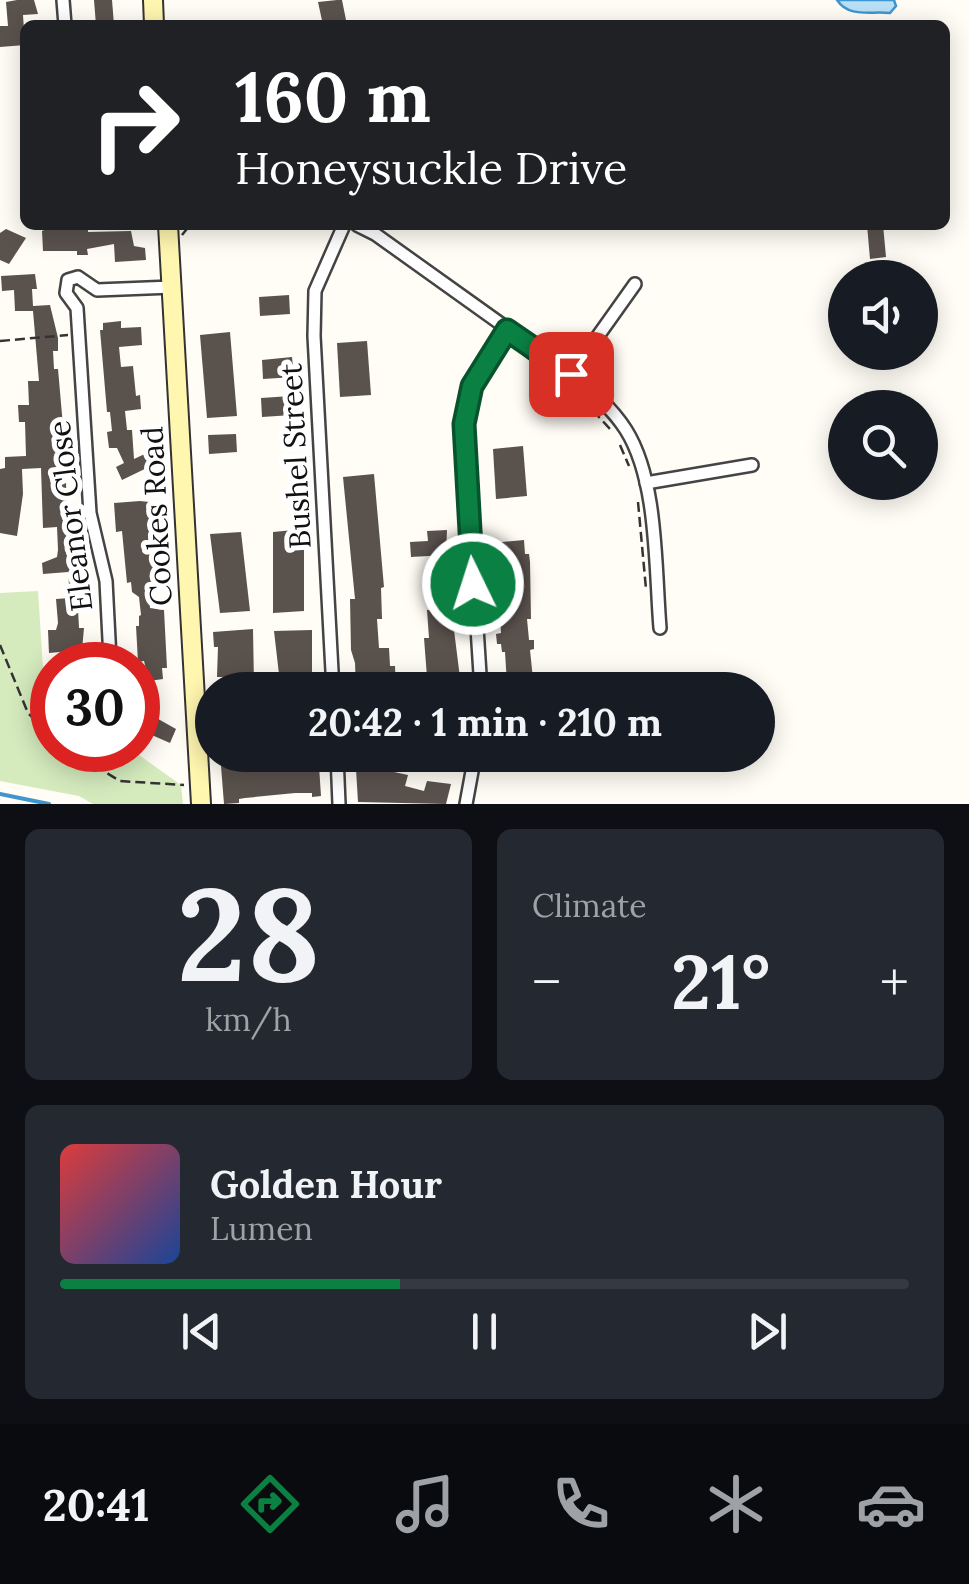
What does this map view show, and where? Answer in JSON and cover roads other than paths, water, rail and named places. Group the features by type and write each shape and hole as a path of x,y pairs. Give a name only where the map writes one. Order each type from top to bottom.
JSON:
{"street":[{"name":"Bushel Street","path":"332,672 314,336 315,291 342,230"},
{"path":"367,230 571,374 594,392 626,430 646,483 660,628"},
{"name":"Cookes Road","path":"174,231 172,286 200,804"},
{"name":"Eleanor Close","path":"109,642 106,582 90,513 77,308 66,292 68,280 78,278 97,290 172,286"},
{"path":"571,374 634,284"},
{"path":"77,308 97,290"},
{"path":"480,672 464,424 472,386 507,330"},
{"path":"646,483 752,466"},
{"path":"338,772 339,804"},
{"path":"466,804 472,772"}],"water":[{"path":"837,0 894,0 896,6 890,13 861,12 842,6"}],"waterway":[{"path":"0,794 49,804"}]}
